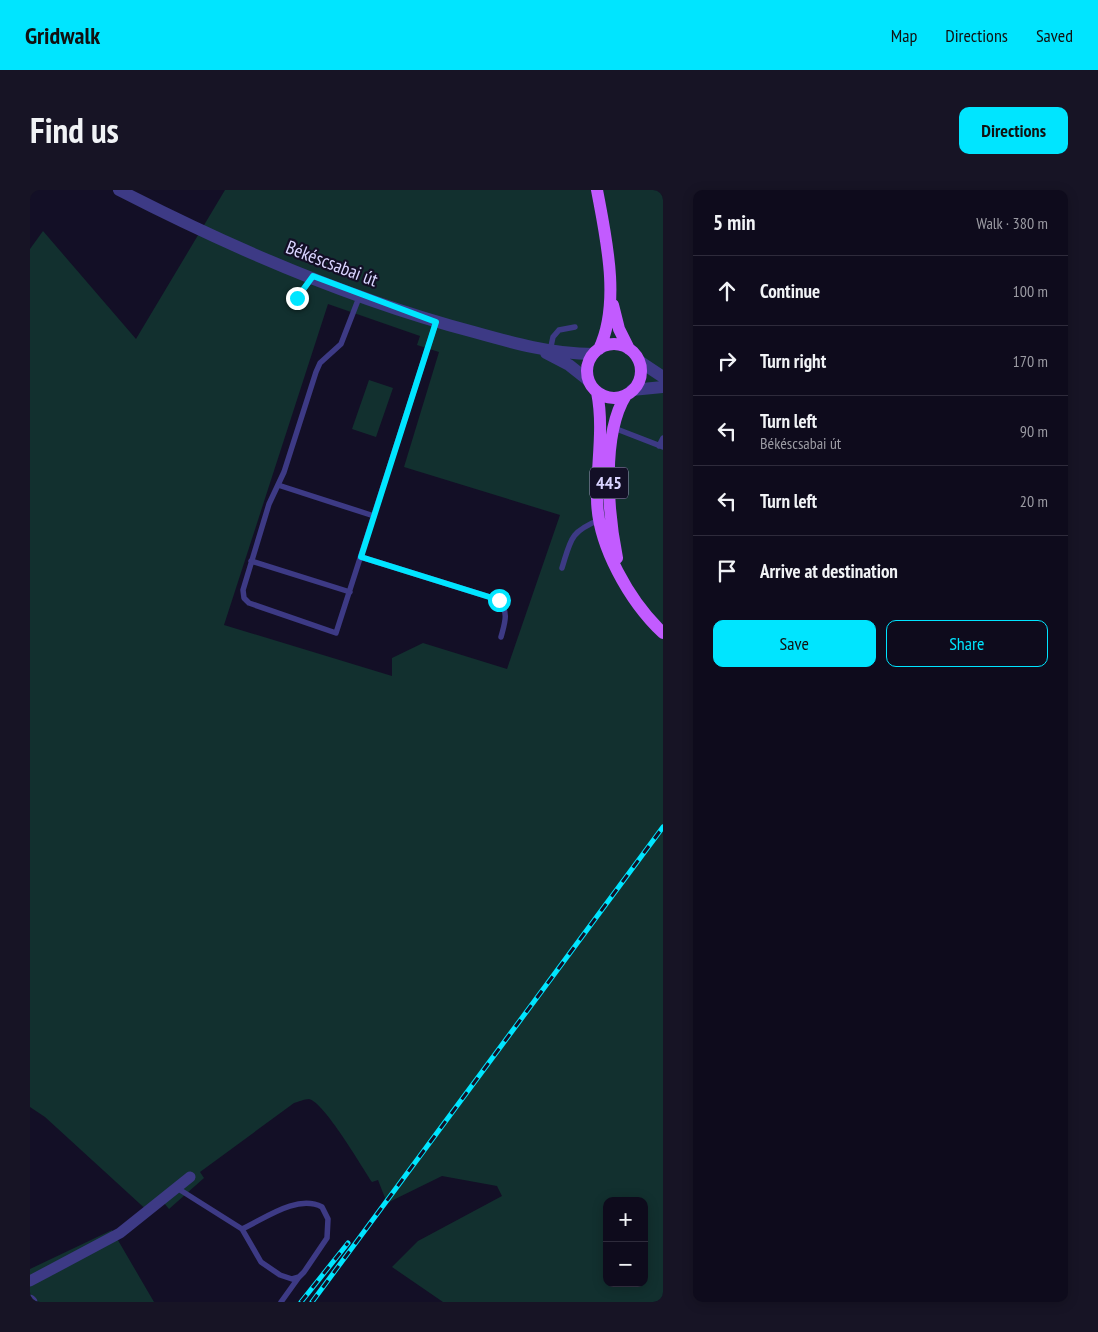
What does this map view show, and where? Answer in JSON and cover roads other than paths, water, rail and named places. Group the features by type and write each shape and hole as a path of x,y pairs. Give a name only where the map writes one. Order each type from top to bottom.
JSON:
{"main road":[{"path":"597,190 611,300 619,329 629,349 639,361"},
{"path":"611,300 605,334 588,365 588,380 597,392 611,398 629,393"},
{"path":"596,351 614,344 629,349"},
{"name":"445","path":"620,573 609,508 610,456 620,405 640,377 639,361"},
{"name":"445","path":"597,392 601,428 597,500 599,520 605,543 636,603 663,633"}],"street":[{"name":"Békéscsabai út","path":"119,190 252,252 360,295 436,322 545,350 596,351"},
{"name":"Békéscsabai út","path":"545,350 569,364 588,380"},
{"path":"639,361 663,377"},
{"path":"629,393 663,387"},
{"path":"30,1281 120,1233 190,1177"}],"lane":[{"path":"297,298 313,276"},
{"path":"360,295 341,344 320,363 316,372 284,472 269,504 243,590 244,598 249,603 336,633 436,322"},
{"path":"545,350 559,330 575,327"},
{"path":"614,428 661,446 663,438"},
{"path":"278,485 374,516"},
{"path":"562,568 569,544 579,529 599,520"},
{"path":"361,557 499,600 507,616 501,637"},
{"path":"252,561 350,592"},
{"path":"177,1188 242,1229 262,1262 270,1270 292,1279 299,1278"},
{"path":"242,1229 295,1205 309,1203 322,1207 328,1219 327,1238 281,1302"}],"railway":[{"path":"312,1302 663,827"},
{"path":"301,1302 348,1243"}]}
